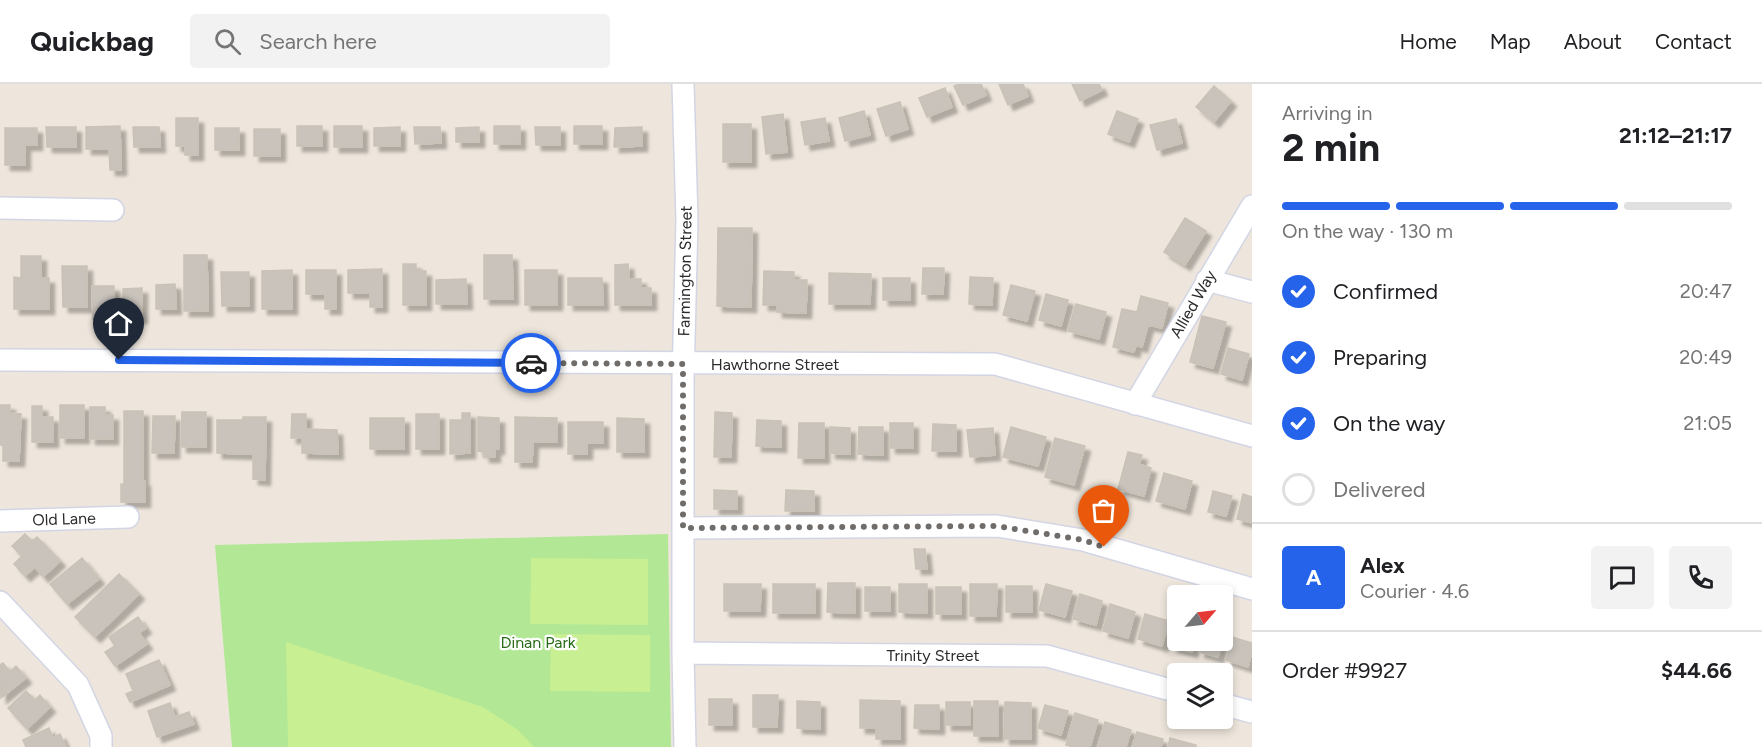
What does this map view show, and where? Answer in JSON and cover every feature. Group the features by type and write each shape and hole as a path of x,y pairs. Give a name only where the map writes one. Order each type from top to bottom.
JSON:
{"street":[{"name":"Farmington Street","path":"683,84 687,220 683,364 685,747"},
{"name":"Allied Way","path":"1135,404 1252,206"},
{"path":"0,208 113,210"},
{"path":"1207,280 1252,292"},
{"name":"Hawthorne Street","path":"0,360 995,364 1252,436"},
{"name":"Old Lane","path":"0,521 128,517"},
{"path":"683,528 997,526 1083,540 1252,589"},
{"path":"0,602 78,685 101,736 101,747"},
{"name":"Trinity Street","path":"683,653 1047,656 1167,689"},
{"path":"1233,707 1252,712"}],"green space":[{"name":"Dinan Park","path":"668,534 671,747 232,747 215,545"},
{"path":"531,558 648,559 648,625 530,624"},
{"path":"551,634 650,635 650,692 550,691"},
{"path":"286,642 483,707 518,730 534,747 288,747"}],"building":[{"path":"981,84 986,95 963,105 954,86"},
{"path":"999,84 1023,84 1028,96 1008,105"},
{"path":"1072,84 1099,84 1102,90 1080,101"},
{"path":"1214,86 1231,101 1214,122 1196,107"},
{"path":"945,88 952,107 927,117 919,98"},
{"path":"900,102 908,129 886,136 877,109"},
{"path":"864,111 870,135 845,141 839,118"},
{"path":"1117,111 1138,119 1129,142 1108,134"},
{"path":"783,114 787,152 766,154 762,117"},
{"path":"176,118 198,118 198,155 185,155 185,146 176,146"},
{"path":"825,118 829,141 805,145 801,122"},
{"path":"1176,119 1182,143 1157,150 1150,125"},
{"path":"723,124 751,124 751,162 723,162"},
{"path":"120,126 121,170 110,170 109,149 86,149 86,127"},
{"path":"297,126 322,126 322,146 297,146"},
{"path":"334,126 362,126 362,147 334,147"},
{"path":"494,126 520,126 520,144 494,144"},
{"path":"574,126 602,126 602,144 574,144"},
{"path":"46,127 76,127 76,147 47,147"},
{"path":"133,127 159,127 160,147 134,147"},
{"path":"400,127 400,146 374,146 374,128"},
{"path":"414,127 440,127 441,143 415,144"},
{"path":"479,127 479,142 456,142 456,128"},
{"path":"535,127 560,127 560,145 536,145"},
{"path":"642,127 642,146 614,147 615,128"},
{"path":"5,128 37,128 37,145 25,145 25,165 5,165"},
{"path":"215,128 239,128 239,150 215,150"},
{"path":"254,129 280,129 280,156 254,156"},
{"path":"1185,218 1206,231 1185,265 1164,252"},
{"path":"718,228 752,228 751,307 717,306"},
{"path":"184,255 207,255 208,311 184,311"},
{"path":"484,255 512,255 513,299 484,299"},
{"path":"21,256 41,256 41,278 49,278 49,309 14,309 14,277 21,278"},
{"path":"403,264 416,264 416,271 426,271 426,305 403,305"},
{"path":"628,264 629,279 641,279 641,288 651,288 651,305 615,305 615,265"},
{"path":"62,266 87,266 87,307 63,307"},
{"path":"923,268 944,268 943,294 922,294"},
{"path":"382,269 382,307 370,307 370,293 348,293 348,270"},
{"path":"292,270 292,309 262,309 262,271"},
{"path":"306,270 336,270 336,309 325,309 325,294 306,294"},
{"path":"525,270 557,270 557,305 525,305"},
{"path":"764,271 794,272 794,280 807,280 806,313 777,312 777,305 763,305"},
{"path":"221,272 249,272 249,306 222,306"},
{"path":"829,273 871,274 870,304 829,304"},
{"path":"970,277 993,278 992,305 969,304"},
{"path":"568,278 602,278 603,305 568,305"},
{"path":"883,278 910,278 910,300 883,300"},
{"path":"466,279 467,304 436,304 436,280"},
{"path":"175,284 176,309 156,309 156,285"},
{"path":"1011,285 1035,291 1027,321 1003,315"},
{"path":"92,286 114,286 114,319 93,319"},
{"path":"142,288 142,318 123,318 123,289"},
{"path":"1046,294 1068,300 1061,326 1039,320"},
{"path":"1141,296 1168,303 1162,328 1148,325 1142,347 1136,345 1134,352 1113,347 1122,309 1137,312"},
{"path":"1076,304 1106,312 1099,339 1068,331"},
{"path":"1202,316 1226,322 1213,368 1190,362"},
{"path":"1228,348 1249,354 1242,380 1221,374"},
{"path":"0,405 10,405 10,413 21,414 19,461 3,461 3,445 0,445"},
{"path":"60,405 84,405 84,438 60,438"},
{"path":"32,406 42,406 42,417 53,417 53,442 32,442"},
{"path":"90,407 105,407 105,415 113,415 113,439 90,439"},
{"path":"124,411 143,411 145,502 121,502 121,484 124,484"},
{"path":"182,412 206,412 206,447 181,447"},
{"path":"715,412 732,413 731,457 714,457"},
{"path":"462,413 470,413 470,453 450,454 450,420 462,420"},
{"path":"292,414 306,414 306,429 337,430 338,454 302,453 302,438 291,438"},
{"path":"416,414 439,414 439,449 416,449"},
{"path":"153,416 175,416 174,453 152,453"},
{"path":"243,417 266,417 265,480 253,479 253,454 217,453 217,420 243,420"},
{"path":"478,417 499,418 499,449 495,449 495,457 484,457 484,452 478,451"},
{"path":"515,417 557,418 557,442 533,442 532,462 515,462"},
{"path":"370,418 404,418 404,449 370,449"},
{"path":"617,418 644,419 644,452 617,452"},
{"path":"757,420 781,421 781,447 756,446"},
{"path":"568,422 603,422 603,443 587,443 587,454 568,454"},
{"path":"799,423 824,423 824,458 798,458"},
{"path":"890,423 913,423 913,448 890,448"},
{"path":"933,424 956,425 956,451 932,451"},
{"path":"830,427 850,428 850,454 830,453"},
{"path":"859,427 883,427 883,455 858,454"},
{"path":"1011,427 1046,437 1038,466 1003,457"},
{"path":"993,428 995,455 970,457 967,430"},
{"path":"1055,438 1085,446 1074,485 1045,477"},
{"path":"1128,452 1142,455 1139,464 1151,468 1144,496 1118,489"},
{"path":"1164,473 1192,481 1185,509 1156,501"},
{"path":"714,490 737,491 737,509 714,509"},
{"path":"786,490 814,491 814,511 785,511"},
{"path":"1213,491 1232,496 1226,516 1208,512"},
{"path":"1243,494 1252,497 1252,523 1237,519"},
{"path":"25,534 32,541 37,537 60,561 43,577 35,567 25,576 14,564 22,556 12,546"},
{"path":"914,549 925,549 927,569 916,569"},
{"path":"82,558 99,579 67,604 50,584"},
{"path":"119,574 139,594 95,637 75,617"},
{"path":"828,583 855,583 855,613 827,612"},
{"path":"724,584 761,584 760,611 724,611"},
{"path":"773,584 815,584 815,613 773,613"},
{"path":"899,584 927,584 927,613 899,612"},
{"path":"970,584 997,584 996,616 970,616"},
{"path":"1046,584 1072,591 1065,617 1039,610"},
{"path":"1006,586 1032,586 1032,612 1006,612"},
{"path":"865,587 890,587 890,611 865,611"},
{"path":"936,587 961,587 961,614 936,614"},
{"path":"1080,594 1102,601 1096,625 1073,619"},
{"path":"1110,604 1135,612 1128,638 1103,631"},
{"path":"1145,614 1167,620 1162,646 1138,639"},
{"path":"138,617 146,628 139,633 147,644 115,666 105,652 115,646 109,637"},
{"path":"1233,637 1252,643 1248,667 1226,660 1228,651 1233,651"},
{"path":"1199,651 1220,651 1218,657"},
{"path":"159,660 170,685 130,702 126,694 133,691 126,674"},
{"path":"3,663 10,672 16,666 26,678 1,698 0,665"},
{"path":"26,691 35,700 40,695 50,707 27,729 8,708"},
{"path":"753,695 778,695 777,727 753,727"},
{"path":"709,699 732,699 732,725 709,725"},
{"path":"860,700 900,701 900,739 876,739 876,728 860,728"},
{"path":"797,701 820,702 820,729 797,728"},
{"path":"974,701 998,701 998,736 974,736"},
{"path":"946,702 970,702 970,725 946,725"},
{"path":"1005,702 1031,703 1031,739 1004,739"},
{"path":"170,703 175,717 189,712 194,724 157,737 148,711"},
{"path":"915,705 939,705 939,729 914,728"},
{"path":"1045,705 1068,711 1061,735 1038,728"},
{"path":"1075,713 1098,720 1090,747 1066,745"},
{"path":"1105,722 1131,730 1126,747 1098,747"},
{"path":"49,728 53,738 60,734 66,747 26,747 23,740"},
{"path":"1137,732 1163,739 1161,747 1132,747"},
{"path":"1170,738 1196,745 1196,747 1168,747"}],"way so far":[{"path":"531,363 683,364 683,528 997,526 1083,540 1104,547"}],"route":[{"path":"119,360 531,363"}]}
